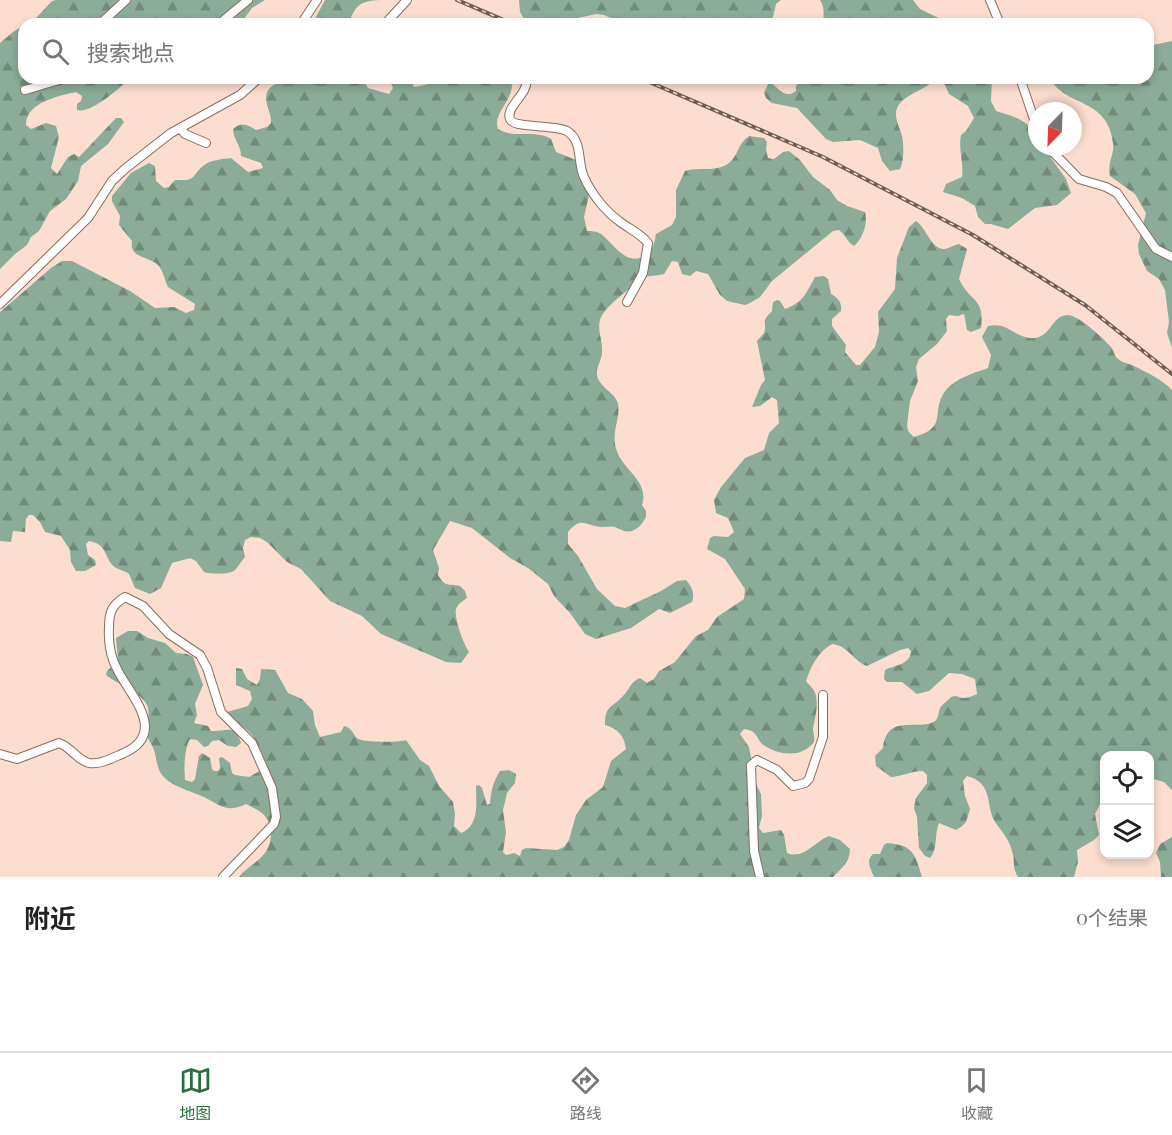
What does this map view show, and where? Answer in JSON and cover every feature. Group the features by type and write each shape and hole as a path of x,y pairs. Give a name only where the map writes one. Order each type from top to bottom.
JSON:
{"street":[{"path":"106,18 126,0"},
{"path":"226,18 248,0"},
{"path":"305,18 317,0"},
{"path":"390,18 407,0"},
{"path":"990,0 998,18"},
{"path":"25,90 46,84"},
{"path":"0,304 88,218 112,182 151,148 180,128 240,95 252,84"},
{"path":"526,84 525,90 509,112 509,118 513,123 520,125 549,126 568,132 575,138 584,178 596,196 611,215 641,235 648,243 643,273 627,302"},
{"path":"1022,84 1028,102"},
{"path":"180,128 185,134 206,142"},
{"path":"1057,156 1079,179 1106,187 1117,193 1156,249 1172,257"},
{"path":"0,754 17,759 59,743 65,745 83,761 93,764 132,749 140,739 145,726 144,714 117,670 108,644 109,611 125,597 142,606 168,634 200,655 207,668 221,712 252,743 272,789 276,817 274,824 223,877"},
{"path":"760,877 754,851 752,765 756,760 777,770 793,786 805,783 809,779 823,737 823,695"}],"green space":[{"path":"56,0 265,0 252,8 244,18 36,18 52,1"},
{"path":"325,0 380,0 362,3 351,18 315,18"},
{"path":"519,0 781,0 776,4 773,18 611,18 596,14 578,18 524,18 520,12"},
{"path":"820,0 913,0 920,9 939,18 824,18"},
{"path":"18,29 18,84 123,84 90,108 77,110 77,104 81,101 82,96 76,92 45,101 31,111 26,125 31,129 46,123 56,126 59,137 51,168 57,174 68,157 74,154 79,157 116,118 121,118 124,122 108,144 81,166 78,181 66,199 50,211 39,231 31,237 27,245 0,269 0,43"},
{"path":"1172,41 1172,348 1167,333 1169,322 1165,290 1159,279 1147,271 1139,254 1138,245 1146,213 1135,194 1110,176 1109,166 1113,143 1109,128 1095,110 1065,94 1055,84 1154,84 1154,45"},
{"path":"275,84 366,84 368,88 389,94 393,88 391,84 413,84 414,87 428,84 512,84 511,93 498,117 498,129 504,132 545,136 551,139 556,152 576,160 589,195 584,217 587,231 599,233 621,253 632,258 645,255 653,246 656,234 672,225 676,217 676,190 685,171 722,167 732,160 749,136 764,138 767,142 768,158 774,159 783,152 789,151 800,160 813,177 830,190 837,200 865,212 864,230 854,246 839,230 833,231 772,281 760,297 745,305 727,301 720,295 708,274 696,271 690,276 682,274 678,262 672,261 664,274 634,280 632,286 602,315 599,328 602,352 597,375 600,383 615,397 618,404 616,447 622,461 640,484 646,517 637,528 628,532 613,527 576,524 568,532 568,544 578,556 597,589 615,606 625,608 677,581 686,580 692,590 692,602 670,613 659,609 631,628 596,639 585,634 554,596 548,584 472,528 450,521 433,550 439,568 438,575 443,582 460,586 465,591 467,598 458,605 456,618 469,652 461,663 446,662 381,634 362,616 330,601 301,569 287,562 260,538 251,537 245,540 243,548 245,557 235,570 229,573 204,572 196,561 190,558 172,563 161,588 150,594 135,588 129,574 112,564 100,545 89,541 86,544 88,555 95,560 96,565 85,571 76,571 71,562 70,550 61,536 45,532 33,515 29,515 26,519 25,532 13,531 11,542 0,541 0,312 62,261 72,261 130,291 155,308 174,307 186,313 194,310 195,304 168,287 158,265 133,251 132,241 119,225 120,216 112,201 112,196 131,173 149,163 155,166 156,181 164,188 169,187 175,180 193,178 203,166 216,160 231,158 248,172 263,168 261,163 241,156 233,129 244,125 256,130 267,127 271,123 266,101 269,89"},
{"path":"768,84 788,94 796,91 797,84 929,84 898,105 896,118 903,140 903,158 900,169 890,171 882,161 878,148 860,140 833,142 826,139 797,108 772,103 764,93"},
{"path":"944,84 992,84 991,101 996,111 1017,118 1028,125 1028,156 1049,156 1066,179 1071,193 1057,205 1035,208 1008,229 985,224 978,217 975,206 962,198 943,192 946,184 962,177 961,135 974,118 968,106 949,94"},
{"path":"916,221 932,242 940,248 945,249 959,244 967,249 959,279 979,305 982,318 981,328 971,332 967,330 964,314 949,315 946,319 947,331 937,344 919,359 916,367 918,381 910,401 907,425 908,431 914,437 932,429 941,398 950,386 966,376 988,368 991,355 982,337 988,326 1002,326 1028,338 1035,338 1045,334 1062,316 1071,316 1083,322 1102,338 1119,360 1154,376 1172,390 1172,790 1164,782 1154,779 1154,751 1100,751 1100,804 1095,814 1099,835 1077,850 1078,862 1074,877 1018,877 1010,845 995,822 985,789 976,779 967,776 963,781 970,809 966,822 956,830 939,823 932,854 930,858 925,856 919,848 917,817 914,808 916,798 927,783 927,775 919,771 891,777 876,766 875,756 883,748 885,738 895,727 934,722 940,708 950,698 955,696 966,698 977,694 975,679 962,674 949,673 929,691 917,694 902,682 887,682 884,679 885,670 908,659 911,651 908,648 867,666 843,648 832,644 816,660 806,681 815,692 817,702 813,729 814,739 808,748 796,753 783,753 765,746 749,730 744,729 740,734 749,747 756,784 761,794 762,816 759,828 763,833 781,830 787,853 793,854 804,852 829,836 840,840 850,849 850,854 833,877 239,877 267,850 271,839 271,828 267,818 246,804 234,808 220,806 164,777 159,770 147,735 149,711 147,705 134,692 106,675 118,660 116,638 128,631 137,631 148,638 165,643 176,653 193,657 203,685 195,704 197,715 194,723 208,726 211,731 233,731 239,737 241,743 236,747 228,746 219,740 212,741 204,747 197,740 190,739 186,753 185,780 192,782 195,779 199,756 202,753 210,758 214,771 220,768 219,758 222,757 230,763 232,773 235,775 249,777 267,767 254,738 231,719 227,712 248,706 252,699 250,691 236,685 236,668 242,669 247,679 257,685 261,669 275,670 288,693 302,699 313,711 320,737 341,732 344,726 361,740 389,742 406,740 420,760 429,766 439,786 453,802 454,826 461,833 471,825 476,813 476,786 479,785 482,788 487,805 490,804 493,787 500,771 509,770 516,774 515,783 507,793 503,810 506,832 503,852 506,855 514,853 520,856 522,850 526,848 557,850 564,847 569,840 576,815 586,800 603,787 611,761 626,749 620,733 605,725 608,710 634,682 640,678 647,683 654,679 659,671 675,662 696,636 708,630 717,617 744,599 745,589 725,559 707,549 710,538 728,537 734,532 728,518 716,513 714,500 721,487 745,458 764,450 769,433 779,423 777,400 772,397 760,406 752,407 765,380 757,341 764,333 765,321 772,311 773,302 780,301 785,309 791,306 804,296 815,277 824,276 828,279 831,294 838,299 841,305 841,311 832,319 832,326 846,345 845,352 856,365 860,365 875,347 879,332 878,312 895,289 897,258 909,227"},
{"path":"1172,837 1172,877 1161,877 1160,862 1156,853 1160,844"},
{"path":"887,843 903,846 912,852 922,877 874,877 869,859 873,854 880,854"}],"railway":[{"path":"457,0 499,18"},
{"path":"654,84 823,157 973,235 1085,305 1172,374"}]}
